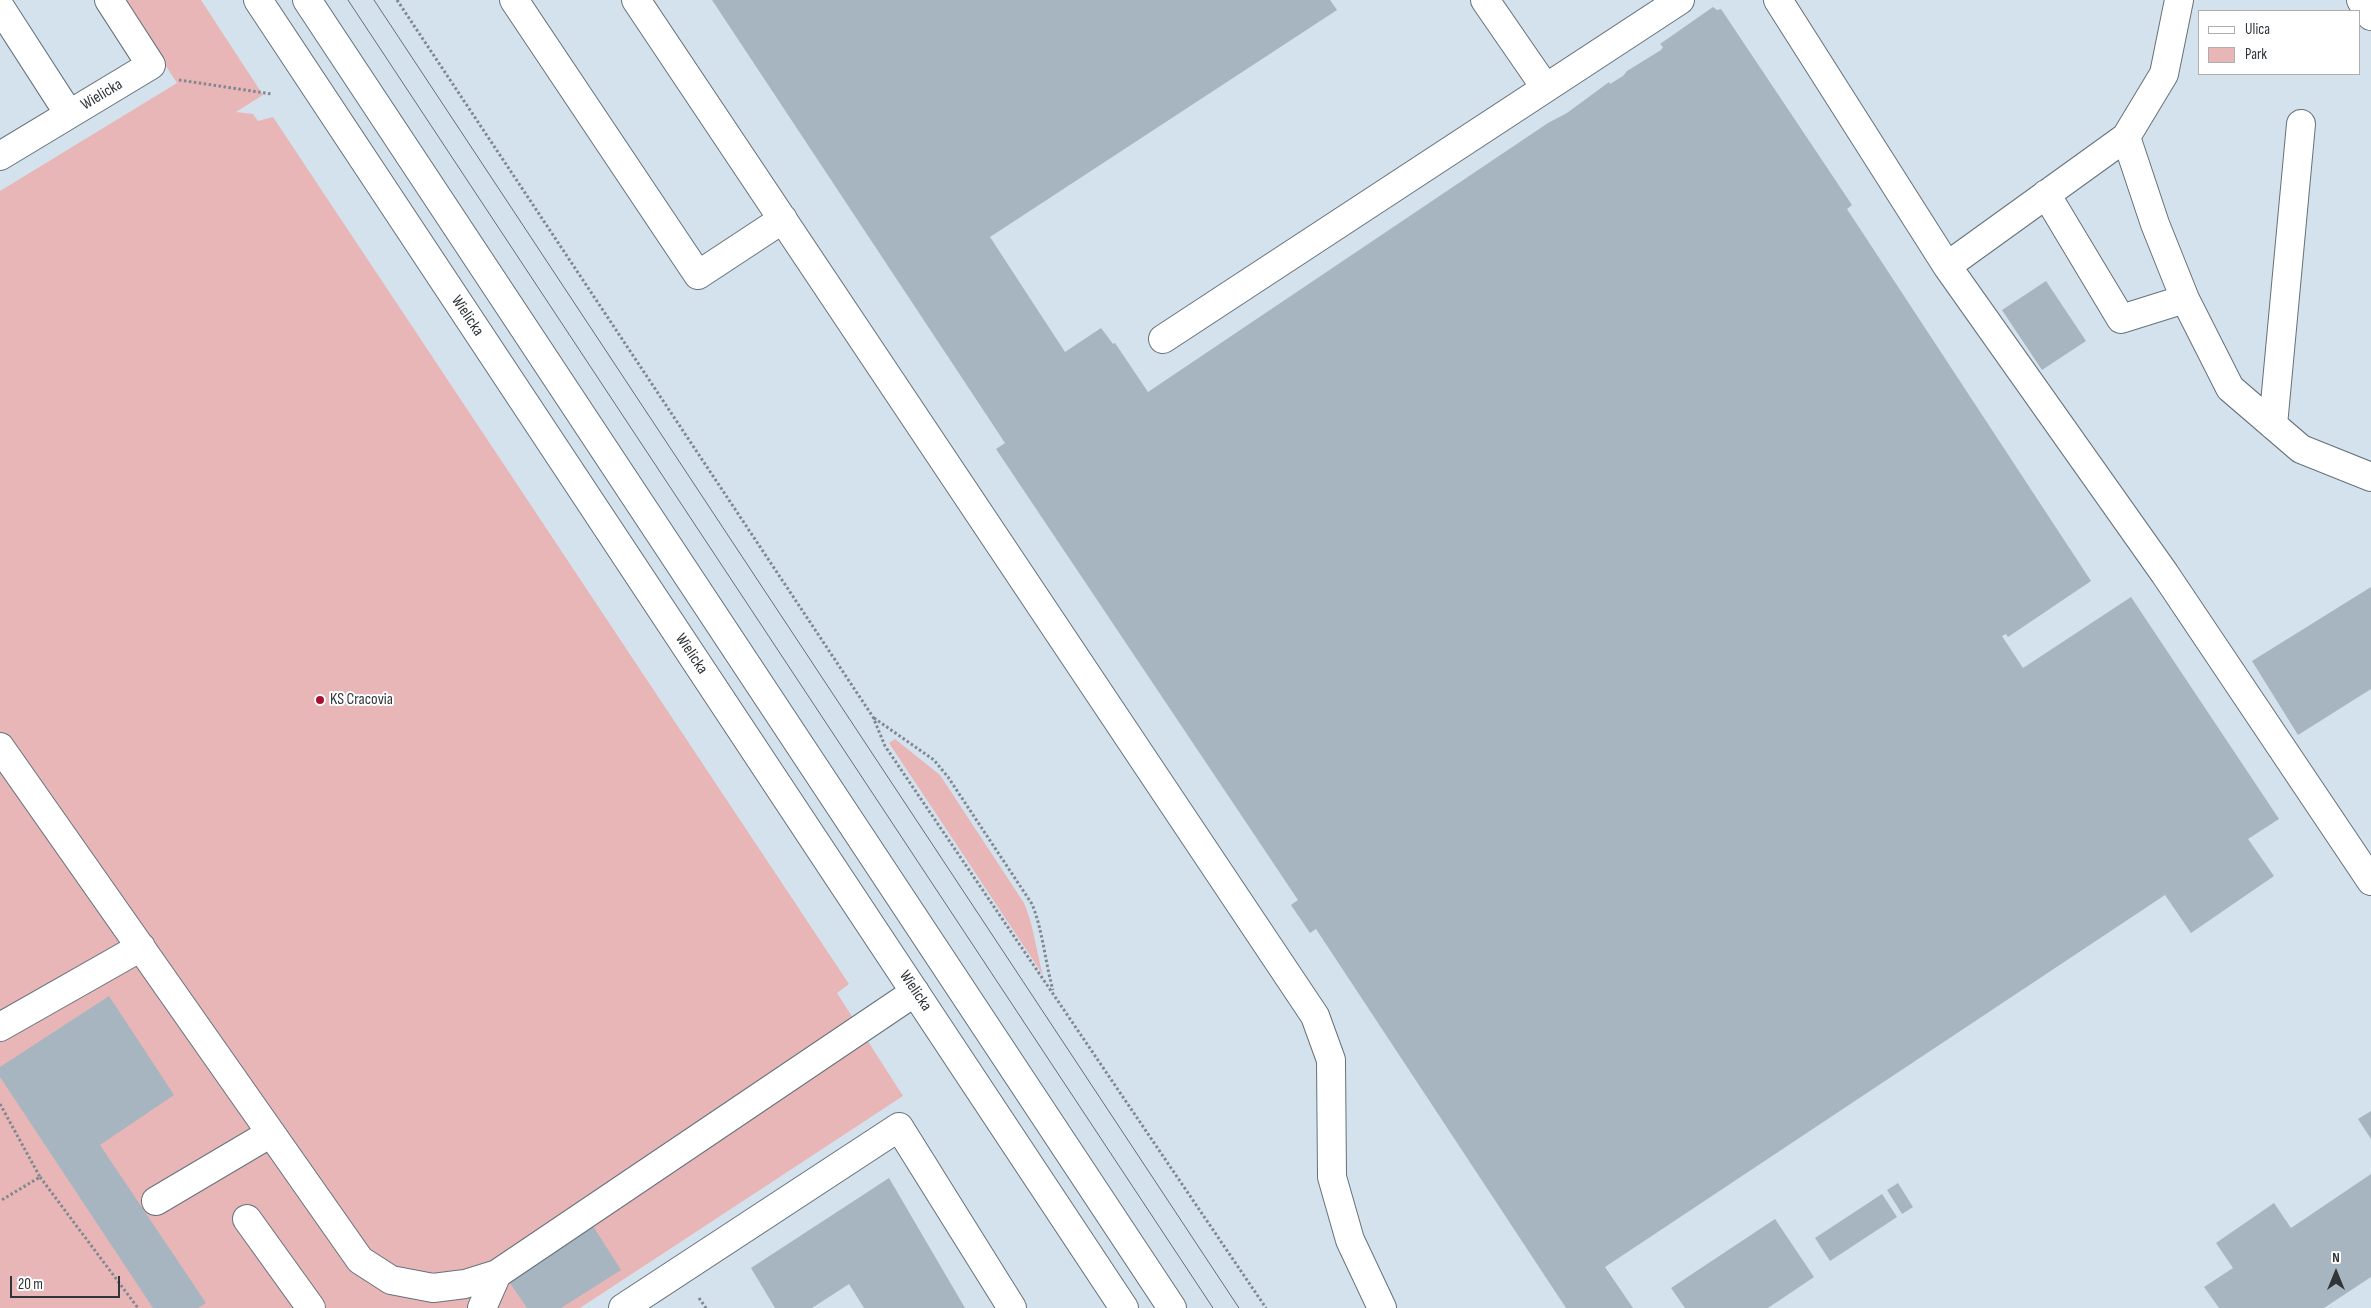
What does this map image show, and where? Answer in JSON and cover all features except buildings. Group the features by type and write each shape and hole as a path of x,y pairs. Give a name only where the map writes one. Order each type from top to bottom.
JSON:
{"main road":[{"path":"109,0 151,65"},
{"name":"Wielicka","path":"258,0 1124,1308"},
{"path":"307,0 1172,1308"},
{"path":"514,0 698,275 782,220"},
{"path":"636,0 1315,1016 1331,1060 1332,1176 1350,1240 1382,1308"},
{"path":"1485,0 1545,87"},
{"path":"1163,339 1680,0"},
{"path":"1778,0 1947,266 2165,574 2371,881"},
{"path":"1947,266 2126,136 2164,74 2179,0"},
{"path":"2361,0 2371,16"},
{"name":"Wielicka","path":"0,7 69,114 151,65"},
{"path":"0,156 69,114"},
{"path":"2273,425 2301,124"},
{"path":"2126,136 2155,224 2185,299 2230,388 2302,449 2371,477"},
{"path":"2046,194 2121,319 2185,299"},
{"path":"0,747 360,1260 391,1280 433,1288 465,1284 497,1274 915,992"},
{"path":"0,1027 141,947"},
{"path":"623,1308 899,1127 1012,1308"},
{"path":"156,1200 271,1133"},
{"path":"247,1219 311,1308"},
{"path":"482,1308 497,1274"}],"path":[{"path":"397,0 873,717 885,746 1266,1308"},
{"path":"151,65 158,77 272,94"},
{"path":"873,717 934,760 948,777 1032,904 1038,920 1046,964 1054,993"},
{"path":"0,1104 40,1177 138,1308"},
{"path":"0,1201 40,1177"}],"green space":[{"name":"KS Cracovia","path":"123,0 201,0 263,95 236,112 253,114 258,121 273,117 849,984 837,993 903,1096 580,1308 0,1308 0,191 177,83"},
{"path":"895,739 940,775 1024,903 1043,975 889,743"}],"tram line":[{"path":"348,0 1213,1308"},
{"path":"374,0 1239,1308"}],"place":[{"name":"KS Cracovia","path":"320,700"}]}
